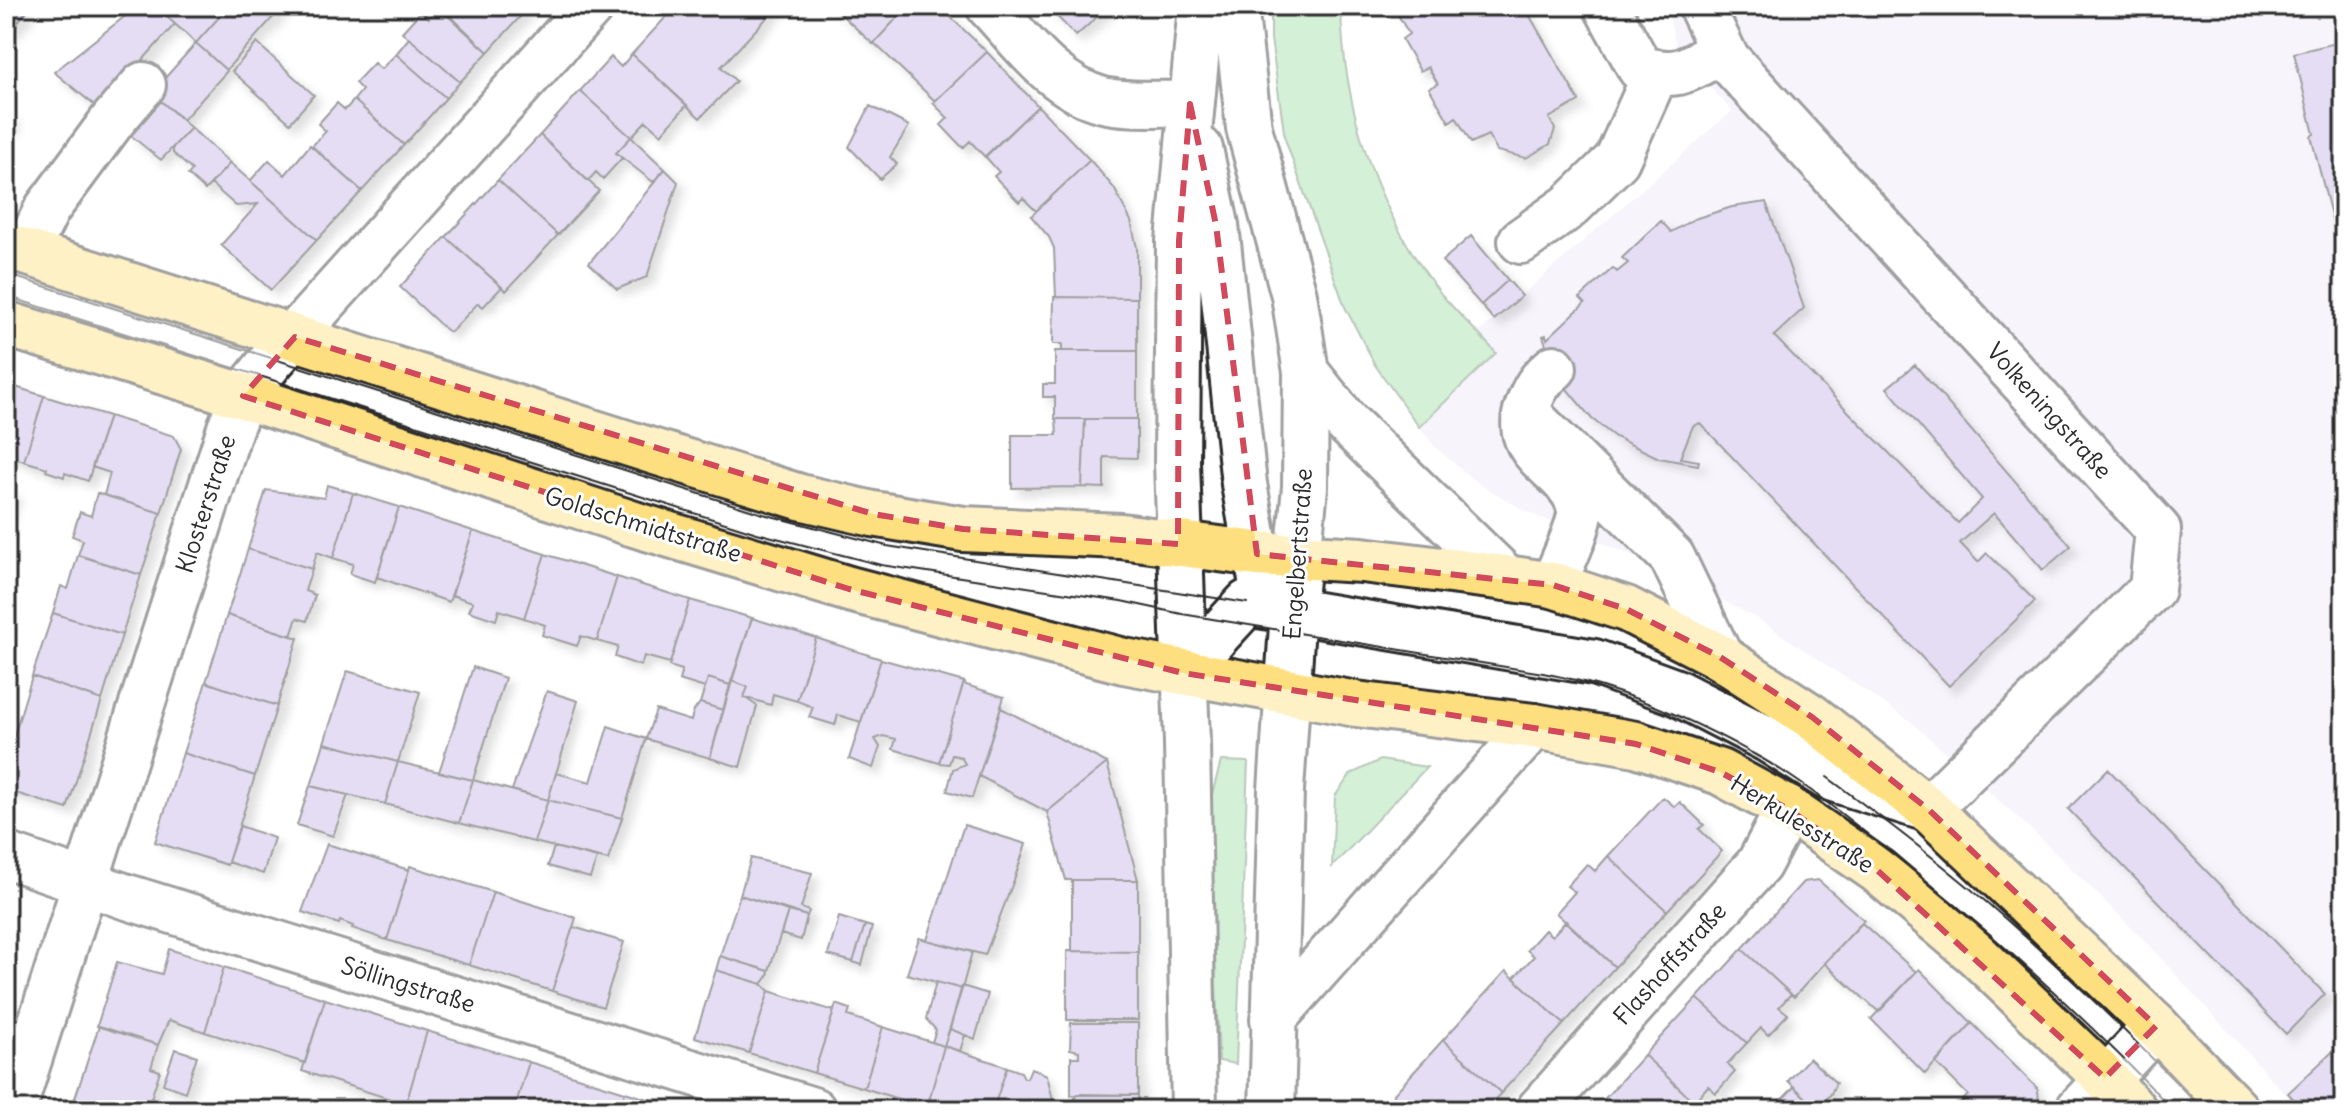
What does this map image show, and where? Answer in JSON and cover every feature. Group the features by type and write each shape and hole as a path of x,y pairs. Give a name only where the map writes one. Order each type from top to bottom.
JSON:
{"main road":[{"path":"16,249 684,461 800,497 844,507 963,529 1121,536 1277,556 1362,560 1506,578 1553,585 1626,609 1720,657 1812,717 1928,809 2156,1026 2236,1110"},
{"name":"Goldschmidtstraße","path":"6,324 849,589 1124,661 1289,692"},
{"name":"Herkulesstraße","path":"1289,692 1356,704 1534,726 1636,744 1720,772 1788,809 1878,871 1976,954 2092,1094 2134,1110"}],"street":[{"name":"Klosterstraße","path":"13,1090 86,884 230,428 243,396 591,6"},
{"path":"989,6 1057,77 1078,91 1105,101 1190,104"},
{"path":"1194,1110 1178,544 1179,241 1201,6"},
{"name":"Engelbertstraße","path":"1235,6 1249,128 1294,295 1306,372 1305,487 1277,556 1289,692 1281,790 1272,1110"},
{"path":"1606,6 1640,68 1656,73 1682,73 1722,50"},
{"name":"Volkeningstraße","path":"1701,6 1726,58 2158,530 2152,589 1928,809"},
{"path":"1521,241 1570,206 1617,160 1656,73"},
{"path":"16,249 143,85"},
{"path":"1190,104 1216,225 1244,484 1277,556"},
{"path":"1553,585 1581,514 1575,493 1538,456 1524,433 1526,412 1537,382 1554,368"},
{"path":"1306,372 1346,422 1506,578"},
{"path":"1526,412 1672,557 1720,657"},
{"path":"1183,673 1247,603 1594,662 1676,692 1767,739 1827,777 1928,809"},
{"path":"1273,1019 1534,726"},
{"name":"Flashoffstraße","path":"1539,1110 1759,864 1788,809"},
{"name":"Söllingstraße","path":"6,855 86,884 813,1110"},
{"path":"2092,1094 2156,1026"}],"highlighted area":[{"path":"1190,104 1216,225 1257,554 1553,585 1626,609 1720,657 1812,717 1928,809 2156,1026 2105,1078 1878,871 1788,809 1720,772 1636,744 1183,673 849,589 243,396 295,337 873,514 963,529 1178,544 1179,241"}],"shaded area":[{"path":"1666,6 2344,6 2344,1110 2300,1110 2145,941 2036,834 1910,721 1758,619 1650,563 1527,512 1476,482 1435,447 1419,427 1496,353 1478,333 1732,111 1678,53"}],"green space":[{"path":"1271,6 1341,6 1348,84 1368,159 1382,195 1399,230 1442,295 1496,353 1419,427 1375,365 1345,307 1285,139 1271,39"},
{"path":"1380,760 1427,767 1332,867 1335,796 1351,774"},
{"path":"1221,761 1248,762 1236,1064 1219,1061 1209,806"}],"building":[{"path":"6,6 21,6 27,11 6,36"},
{"path":"138,6 155,6 175,24 99,109 54,72"},
{"path":"155,6 229,6 196,43"},
{"path":"229,6 283,6 226,70 196,43"},
{"path":"440,6 530,6 488,52"},
{"path":"676,6 778,6 721,67 736,81 700,118 632,54"},
{"path":"832,6 907,6 907,7 873,44"},
{"path":"908,6 939,6 987,52 935,101 874,43"},
{"path":"1047,6 1109,6 1076,36"},
{"path":"1393,6 1524,6 1579,101 1549,118 1555,129 1550,144 1526,158 1497,151 1488,135 1471,143 1456,117 1449,122 1429,88 1438,84 1428,67 1420,71 1402,39 1409,34"},
{"path":"438,7 488,52 460,82 402,32 421,11 429,18"},
{"path":"409,38 460,82 446,98 396,54"},
{"path":"2344,41 2344,267 2294,53"},
{"path":"196,43 227,71 183,120 161,101 165,78"},
{"path":"257,43 314,95 290,123 232,71"},
{"path":"987,52 1038,106 985,157 970,141 963,148 941,125 948,118 933,103"},
{"path":"396,54 446,98 404,145 354,100 362,90 355,83 374,63 381,69"},
{"path":"632,54 687,105 661,134 646,121 631,137 580,91 611,57 621,67"},
{"path":"580,91 631,137 616,153 622,158 603,179 596,172 588,181 540,135"},
{"path":"354,100 404,145 362,191 312,146 326,131 318,124 337,103 345,110"},
{"path":"161,101 191,128 161,160 130,135"},
{"path":"870,106 909,126 890,157 897,164 880,179 849,147"},
{"path":"1038,106 1090,160 1036,211 1023,198 1019,202 994,176 999,172 985,156"},
{"path":"6,113 15,121 6,131"},
{"path":"191,128 230,163 205,190 188,175 192,170 173,153 173,147"},
{"path":"540,135 599,191 558,235 498,180"},
{"path":"631,137 665,169 653,182 616,153"},
{"path":"310,145 362,191 317,240 250,181 269,160 285,175"},
{"path":"1090,160 1114,188 1131,221 1137,248 1137,298 1056,297 1054,248 1031,216"},
{"path":"230,163 317,240 271,290 221,245 258,204 236,206 211,184"},
{"path":"665,169 678,182 647,277 617,289 589,263"},
{"path":"498,180 558,235 506,291 446,237"},
{"path":"1766,202 1804,308 1774,336 1958,523 1982,499 1887,388 1915,365 2071,546 2043,570 1994,513 1960,543 1978,562 1987,553 2035,601 1949,686 1700,423 1693,426 1680,458 1699,461 1698,465 1659,458 1615,437 1592,419 1554,368 1543,336 1546,335 1547,339 1585,303 1580,298 1613,268 1617,272 1628,263 1622,258 1661,221 1671,232 1694,219 1732,207"},
{"path":"1471,236 1508,280 1481,305 1442,261"},
{"path":"446,237 502,287 483,307 478,303 451,332 400,287"},
{"path":"1508,280 1522,296 1494,320 1481,305"},
{"path":"1054,297 1137,298 1137,351 1062,351 1062,344 1053,344"},
{"path":"1055,351 1137,351 1137,419 1055,419 1055,397 1043,397 1043,384 1055,384"},
{"path":"6,384 44,396 24,461 6,455"},
{"path":"44,396 109,416 88,481 65,473 64,477 24,461"},
{"path":"109,416 174,436 181,449 161,513 104,495 110,473 92,467"},
{"path":"1056,419 1085,419 1082,487 1012,488 1012,435 1057,435"},
{"path":"1085,419 1137,419 1137,458 1104,457 1104,488 1082,487"},
{"path":"327,485 353,493 333,558 317,552 312,569 248,549 266,490 324,498"},
{"path":"6,490 14,492 6,519"},
{"path":"97,493 161,513 141,575 78,555 83,540 72,536 80,512 91,516"},
{"path":"353,493 399,507 375,582 350,574 353,564 333,558"},
{"path":"399,507 473,531 449,602 377,577"},
{"path":"473,531 545,554 524,618 499,610 496,620 469,611 473,602 452,595"},
{"path":"248,549 312,569 305,591 315,595 307,621 297,618 291,636 227,615"},
{"path":"545,554 617,577 597,641 581,636 577,646 542,635 545,625 524,618"},
{"path":"78,555 141,575 122,635 53,613 61,586 68,589"},
{"path":"617,577 690,600 670,663 644,656 641,666 615,657 618,647 597,641"},
{"path":"690,600 752,618 730,685 708,678 705,688 679,680 682,670 669,666"},
{"path":"53,613 122,635 102,700 32,676"},
{"path":"227,615 298,638 277,706 206,682"},
{"path":"752,618 816,638 797,701 773,694 771,705 744,697 748,687 732,681"},
{"path":"816,638 881,659 861,722 838,715 835,725 809,717 813,707 797,701"},
{"path":"881,659 964,682 939,763 893,749 896,739 883,736 875,739 880,747 873,768 849,759"},
{"path":"473,667 505,678 473,780 439,772"},
{"path":"347,671 420,692 398,762 324,743"},
{"path":"32,676 102,700 67,809 6,790 6,762"},
{"path":"708,678 730,685 723,710 700,703"},
{"path":"732,681 748,687 744,697 757,706 740,767 710,758"},
{"path":"206,682 277,706 255,776 183,753"},
{"path":"964,682 1004,697 972,798 947,791 953,769 965,764 961,757 952,755 949,764 939,763"},
{"path":"547,691 578,701 548,800 512,790"},
{"path":"700,703 723,710 710,758 646,739 656,710 691,721"},
{"path":"1001,708 1107,763 1047,812 979,776"},
{"path":"608,726 646,739 622,818 548,800 556,773 591,782"},
{"path":"324,743 398,762 385,804 311,786"},
{"path":"183,753 255,776 227,865 155,842"},
{"path":"398,762 473,780 459,823 385,804"},
{"path":"1107,763 1138,880 1066,880 1047,812"},
{"path":"2108,769 2325,994 2286,1034 2068,809"},
{"path":"473,780 548,800 534,842 459,823"},
{"path":"310,786 348,795 333,836 297,825"},
{"path":"1663,797 1675,807 1680,802 1704,825 1699,829 1722,851 1667,911 1608,856"},
{"path":"548,800 622,818 608,860 534,842"},
{"path":"964,825 1026,844 985,955 927,940"},
{"path":"240,826 274,838 263,874 228,862"},
{"path":"327,844 409,870 387,940 340,921 339,924 302,912"},
{"path":"554,847 597,858 590,878 548,866"},
{"path":"1608,856 1667,911 1615,967 1556,913 1575,892 1567,886 1587,864 1595,871"},
{"path":"751,858 812,873 801,908 809,911 807,916 740,895"},
{"path":"410,866 493,892 469,965 387,940"},
{"path":"1072,880 1138,880 1138,952 1072,951"},
{"path":"1818,880 1864,920 1794,997 1742,949 1803,882"},
{"path":"493,892 576,918 552,991 469,965"},
{"path":"740,895 788,911 769,971 720,956"},
{"path":"788,911 807,916 801,940 781,934"},
{"path":"839,917 865,925 853,962 828,955"},
{"path":"1566,921 1615,967 1564,1024 1514,978 1534,956 1527,950 1545,930 1552,936"},
{"path":"1862,923 1916,972 1879,1012 1824,963"},
{"path":"865,925 872,927 862,965 853,962"},
{"path":"573,927 624,942 603,1007 552,991"},
{"path":"919,938 972,952 962,989 907,974"},
{"path":"169,949 224,967 205,1032 169,1020 158,1045 97,1026 117,962 162,974"},
{"path":"1742,949 1791,994 1779,1007 1788,1014 1768,1035 1761,1028 1747,1043 1697,998"},
{"path":"1067,951 1138,952 1138,1020 1067,1020"},
{"path":"720,956 769,971 768,976 762,984 716,970"},
{"path":"224,967 325,999 305,1063 205,1032"},
{"path":"1919,969 1972,1023 1925,1074 1871,1019"},
{"path":"716,970 762,984 769,991 749,1053 695,1037"},
{"path":"1506,971 1564,1024 1501,1093 1443,1040"},
{"path":"936,982 962,989 944,1046 932,1042 936,1030 926,1019"},
{"path":"962,986 988,994 975,1039 950,1029"},
{"path":"769,991 834,1011 814,1073 749,1053"},
{"path":"1697,998 1747,1043 1727,1064 1735,1072 1716,1093 1708,1086 1694,1102 1644,1055"},
{"path":"325,999 427,1031 406,1104 302,1071"},
{"path":"836,1004 850,1009 848,1016 883,1027 864,1088 814,1073"},
{"path":"1071,1023 1138,1023 1138,1095 1071,1095 1071,1057 1079,1057 1079,1051 1070,1049"},
{"path":"1972,1023 2038,1089 2039,1104 2033,1110 1954,1110 1968,1095 1936,1063"},
{"path":"99,1026 158,1045 151,1068 160,1071 147,1110 71,1110"},
{"path":"883,1027 944,1046 927,1108 864,1088"},
{"path":"950,1029 965,1035 960,1051 944,1046"},
{"path":"427,1031 529,1062 514,1110 425,1110 406,1104"},
{"path":"1443,1040 1501,1093 1485,1110 1409,1110 1393,1095"},
{"path":"2344,1041 2344,1110 2303,1110 2288,1093"},
{"path":"944,1046 1007,1067 993,1110 927,1108"},
{"path":"175,1049 197,1056 185,1092 163,1084"},
{"path":"1644,1055 1694,1102 1689,1108 1691,1110 1605,1110 1599,1105"},
{"path":"1809,1058 1836,1083 1818,1109 1788,1081"},
{"path":"529,1062 625,1092 620,1110 514,1110"},
{"path":"1007,1067 1021,1072 1024,1078 1027,1078 1031,1068 1047,1075 1053,1100 1050,1110 993,1110"},
{"path":"1794,1087 1818,1109 1772,1110"},
{"path":"625,1092 673,1107 672,1110 620,1110"},
{"path":"1077,1094 1138,1095 1138,1110 1050,1110 1053,1100 1072,1105"},
{"path":"1396,1098 1409,1110 1386,1110"}],"tram line":[{"path":"6,274 763,514 887,546 1247,603"},
{"path":"6,296 757,533 881,565 1121,601 1182,614 1543,673 1640,700 1734,743 1828,803 1951,901 2028,968 2173,1110"},
{"path":"1827,777 1920,847 2009,922 2108,1014 2203,1110"}]}
